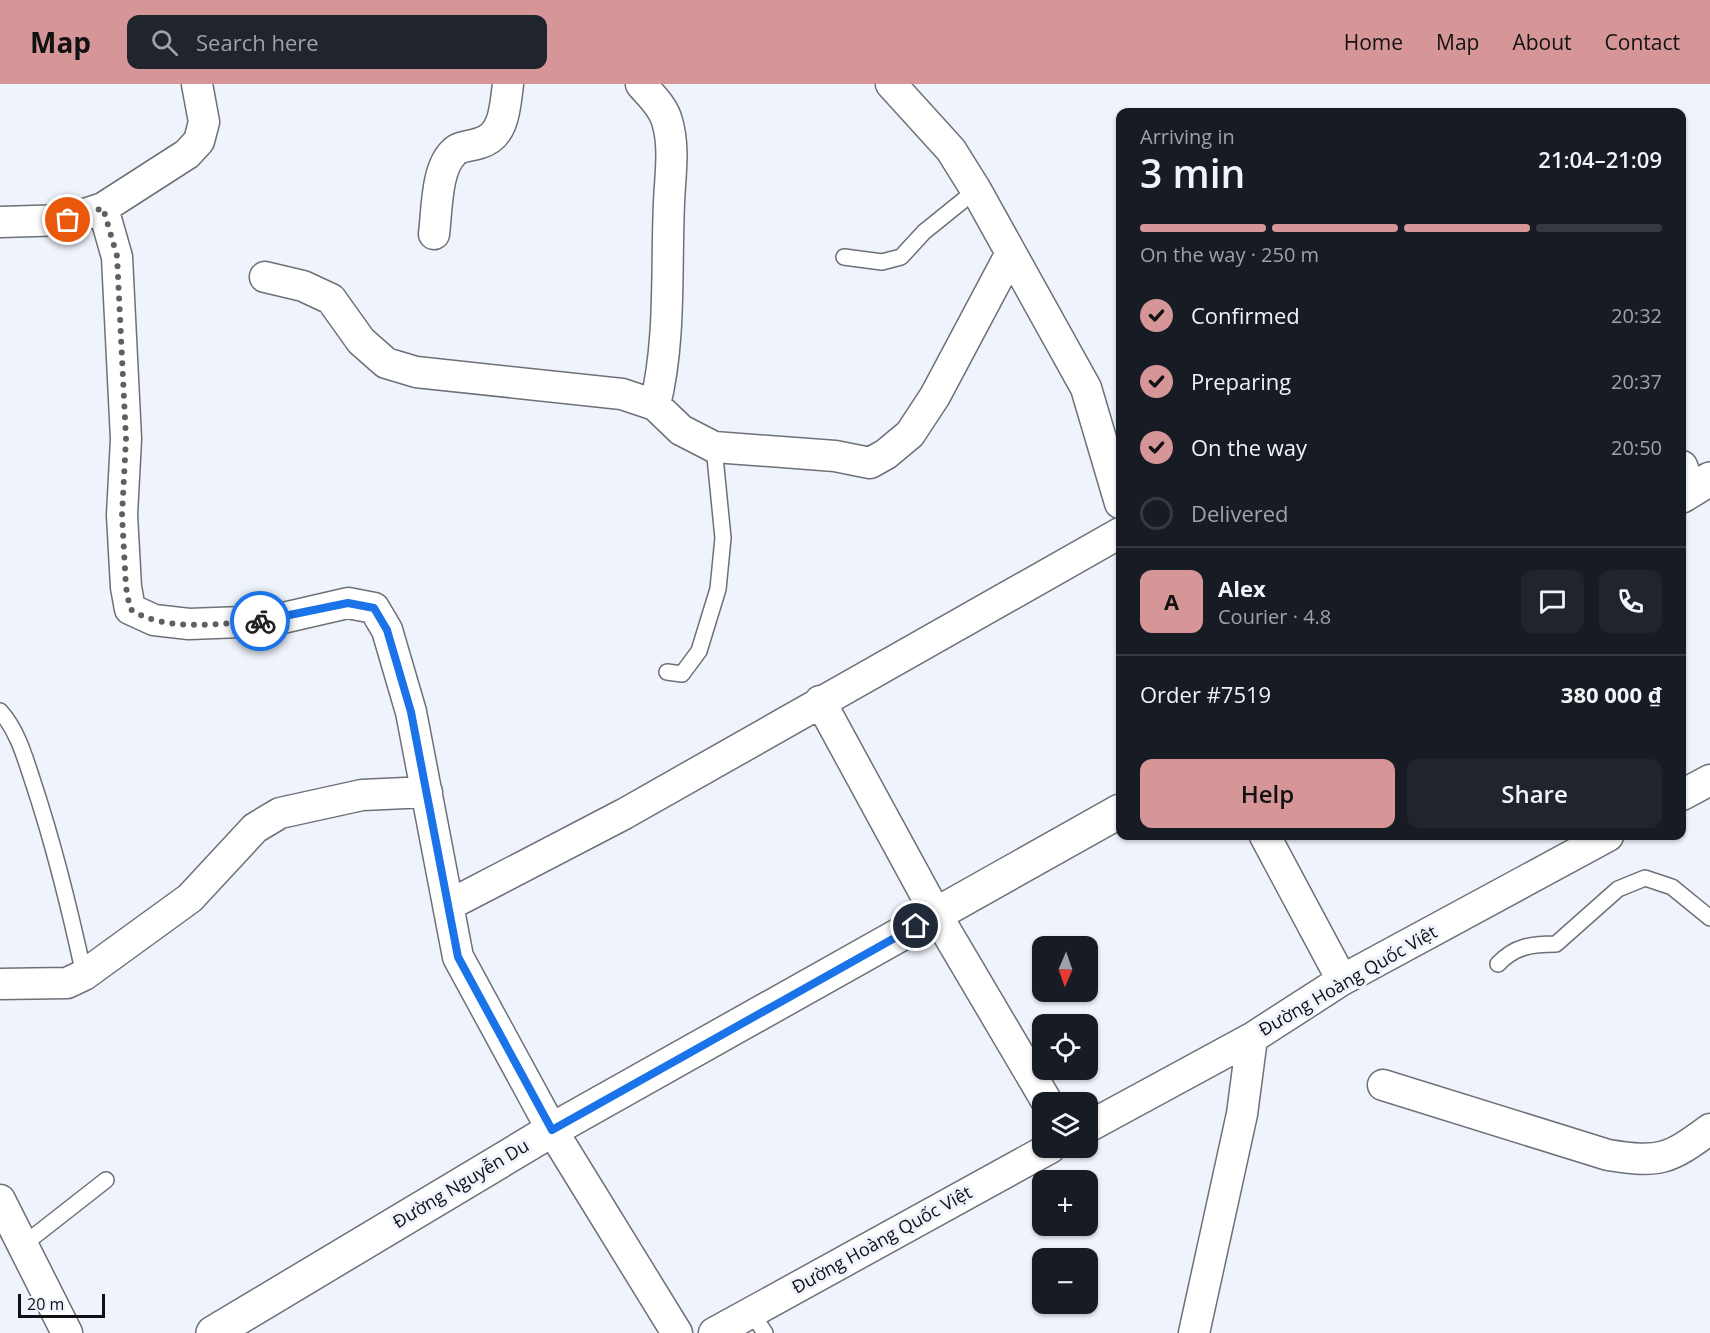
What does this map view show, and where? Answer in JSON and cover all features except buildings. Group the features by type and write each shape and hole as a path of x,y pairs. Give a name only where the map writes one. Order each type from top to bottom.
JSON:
{"street":[{"path":"0,222 68,220 103,208 187,154 199,141 204,122 197,84"},
{"path":"434,234 439,191 448,160 455,151 492,138 499,130 508,84"},
{"path":"641,84 667,119 672,145 667,299 661,381 655,405"},
{"path":"891,84 951,150 976,190 1086,388 1116,489"},
{"path":"103,208 117,256 126,439 122,515 126,587 130,609 154,620 189,624 270,621 348,603 374,608 387,630 411,712 458,957 552,1130 677,1333"},
{"path":"265,278 303,286 331,299 361,341 386,363 416,372 622,394 655,405 681,430 714,447 835,456 870,463 886,454 910,434 935,396 1011,253"},
{"path":"449,905 624,814 1116,535"},
{"path":"820,701 936,914 1041,1092"},
{"path":"1686,793 1710,780"},
{"path":"0,984 67,984 84,975 190,898 255,828 280,813 362,795 428,792"},
{"name":"Đường Nguyễn Du","path":"213,1333 552,1130 1116,813"},
{"path":"1267,840 1342,980"},
{"name":"Đường Hoàng Quốc Việt","path":"1098,1122 1252,1038 1342,980 1601,840"},
{"path":"1194,1333 1242,1114 1252,1038"},
{"path":"1383,1084 1608,1155 1634,1159 1656,1160 1681,1150 1710,1129"},
{"name":"Đường Hoàng Quốc Việt","path":"714,1333 758,1322 1033,1158"},
{"path":"0,1200 67,1333"}],"lane":[{"path":"844,256 882,262 901,257 924,232 976,190"},
{"path":"667,672 682,674 699,651 718,589 723,538 714,447"},
{"path":"0,711 8,720 20,745 46,819 84,975"},
{"path":"1498,964 1509,952 1533,944 1556,944 1618,889 1645,878 1672,887 1710,918"},
{"path":"23,1245 106,1180"}],"way so far":[{"path":"68,220 103,208 117,256 126,439 122,515 126,587 130,609 154,620 189,624 260,621"}],"route":[{"path":"260,621 270,621 348,603 374,608 387,630 411,712 458,957 552,1130 916,926"}]}
